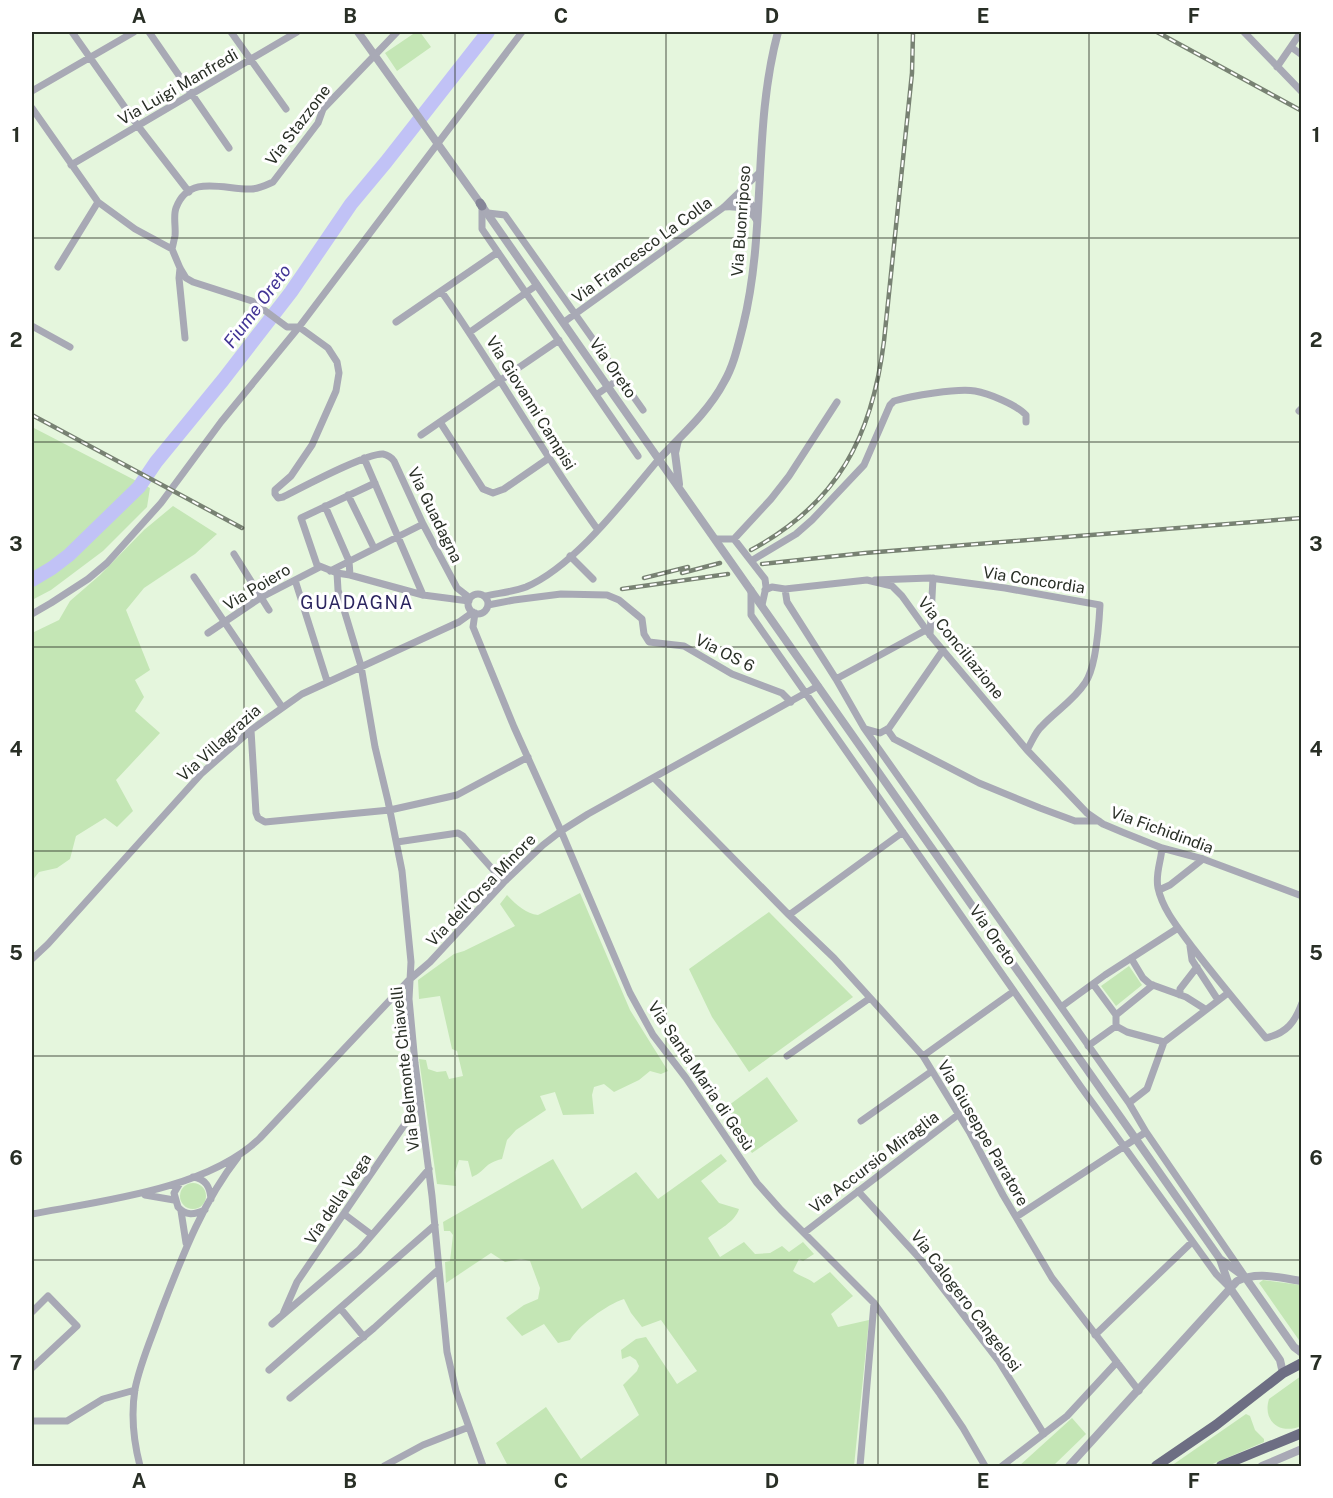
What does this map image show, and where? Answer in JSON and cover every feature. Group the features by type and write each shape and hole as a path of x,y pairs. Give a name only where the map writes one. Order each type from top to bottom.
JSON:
{"main road":[{"path":"1156,1467 1216,1425 1283,1373 1302,1363"},
{"path":"1221,1467 1302,1433"}],"street":[{"path":"72,32 138,126 189,192 180,200 175,210 175,235 172,249 186,278 252,301 287,327 299,327"},
{"path":"32,91 134,32"},
{"path":"149,32 229,148"},
{"path":"231,32 286,109"},
{"name":"Via Luigi Manfredi","path":"71,165 297,32"},
{"name":"Via Oreto","path":"358,32 484,207 1220,1259"},
{"name":"Via Stazzone","path":"189,192 211,184 250,189 273,182 318,123 323,109 376,57 397,32"},
{"path":"32,614 87,579 130,539 161,503 221,422 299,327 522,32"},
{"name":"Via Buonriposo","path":"659,459 713,400 732,366 757,253 764,108 770,61 778,32"},
{"path":"1244,32 1302,92"},
{"path":"1277,67 1301,32"},
{"path":"1291,47 1302,54"},
{"path":"32,108 98,202 135,229 172,249"},
{"name":"Via Francesco La Colla","path":"564,322 724,207 760,172"},
{"path":"741,192 753,206 758,223"},
{"path":"58,267 98,202"},
{"name":"Via Oreto","path":"484,207 482,229 638,456"},
{"name":"Via Oreto","path":"484,207 505,215 642,410"},
{"path":"724,207 737,207 750,211 758,223"},
{"path":"396,322 498,252"},
{"path":"180,268 179,278 186,338"},
{"path":"470,332 537,285"},
{"name":"Via Giovanni Campisi","path":"441,291 470,332 549,459 598,530"},
{"path":"32,326 70,347"},
{"name":"Via Guadagna","path":"299,327 334,355 339,380 312,445 291,476 275,490 275,494 278,498 283,497 364,458 382,454 389,456 394,461 423,524 457,588 470,599"},
{"path":"421,435 559,340"},
{"path":"596,395 620,379"},
{"path":"751,561 780,544 812,520 864,465 890,405 894,402 928,395 974,391 1017,408 1026,415 1026,422"},
{"path":"715,539 734,538 771,499 789,476 837,402"},
{"path":"440,423 483,489 493,493 504,489 549,459"},
{"path":"678,440 675,453 679,487"},
{"path":"364,458 423,595"},
{"path":"375,483 301,518 319,566 333,572 423,595 470,599 479,594 485,597 526,587 560,566 598,530 659,459"},
{"path":"348,495 374,548"},
{"path":"325,506 349,561 350,575"},
{"path":"333,572 349,561 423,524"},
{"path":"734,538 765,579 762,605"},
{"path":"234,554 269,610"},
{"path":"570,556 593,579"},
{"name":"Via Poiero","path":"207,633 260,598 319,566"},
{"name":"Via Belmonte Chiavelli","path":"333,572 361,666 375,747 397,842 411,962 409,999 447,1352 456,1391 483,1467"},
{"path":"194,577 282,707"},
{"path":"837,678 928,632 933,578"},
{"name":"Via Concordia","path":"867,580 933,578 1100,605 1094,655 1087,682 1040,728 1027,750"},
{"path":"295,580 327,681"},
{"name":"Via Conciliazione","path":"765,590 772,587 785,589 867,580 892,586 1027,750 1073,800 1098,821"},
{"name":"Via Oreto","path":"785,589 787,602 837,678 864,728 1129,1103 1245,1277"},
{"name":"Via Oreto","path":"751,590 751,615 1192,1242 1216,1275 1230,1288"},
{"name":"Via OS 6","path":"488,605 561,594 613,597 628,606 642,619 644,634 649,642 684,646 732,674 782,693 792,702"},
{"path":"470,599 469,607 474,613 482,613 488,605 485,597"},
{"name":"Via Villagrazia","path":"32,959 202,773 252,730 282,707 327,681 459,622 474,613"},
{"name":"Via Santa Maria di Gesù","path":"474,613 473,627 528,757 630,993 653,1035 686,1078 757,1183 874,1304 940,1394 985,1467"},
{"path":"864,728 880,733 887,729 943,650"},
{"name":"Via dell'Orsa Minore","path":"240,1155 260,1138 409,980 430,962 504,882 543,845 588,814 818,686"},
{"name":"Via Fichidindia","path":"887,729 894,739 979,783 1075,821 1098,821 1162,848 1203,859 1300,896"},
{"path":"252,730 256,813 258,818 265,822 390,810 457,795 528,757"},
{"name":"Via Giuseppe Paratore","path":"654,778 834,958 923,1056 959,1114 1052,1278 1139,1391"},
{"path":"789,915 903,832"},
{"path":"397,842 458,833 504,882"},
{"path":"1162,848 1161,861 1156,873 1165,907 1178,928 1228,993 1266,1038 1289,1028 1302,1003"},
{"path":"1159,890 1170,885 1203,859"},
{"path":"1061,1007 1178,928"},
{"path":"1190,943 1192,960 1218,1000"},
{"path":"1131,958 1143,978 1153,985 1180,995 1206,1010"},
{"path":"1180,995 1180,989 1197,968"},
{"path":"1093,984 1116,1015 1116,1026"},
{"path":"1116,1015 1153,985"},
{"path":"923,1056 1014,991"},
{"path":"1129,1103 1147,1089 1164,1042 1228,993"},
{"path":"787,1056 870,998"},
{"path":"1088,1046 1116,1026"},
{"path":"1116,1026 1127,1032 1164,1042"},
{"path":"861,1121 932,1071"},
{"name":"Via della Vega","path":"284,1314 297,1282 420,1102"},
{"name":"Via Accursio Miraglia","path":"805,1232 959,1114"},
{"path":"1016,1217 1146,1131"},
{"path":"32,1214 138,1195 193,1178 240,1155"},
{"path":"140,1467 134,1430 135,1390 145,1355 186,1246 222,1178 240,1155"},
{"path":"272,1324 359,1250 429,1170"},
{"path":"193,1178 206,1183 210,1189 211,1199"},
{"path":"181,1182 176,1188 174,1200 181,1211 186,1246"},
{"name":"Via Calogero Cangelosi","path":"858,1191 921,1260 959,1309 998,1360 1044,1434"},
{"path":"138,1195 174,1200"},
{"path":"181,1211 196,1214 205,1210"},
{"path":"344,1214 372,1235"},
{"path":"269,1370 435,1225"},
{"path":"1095,1335 1192,1242"},
{"path":"1220,1259 1245,1277 1294,1347 1302,1353"},
{"path":"1220,1259 1230,1288 1280,1360 1283,1373"},
{"path":"290,1398 364,1337 438,1270"},
{"path":"1069,1467 1237,1281 1245,1277 1266,1276 1302,1281"},
{"path":"32,1311 48,1296 77,1326 32,1368"},
{"path":"860,1467 874,1304"},
{"path":"340,1308 364,1337"},
{"path":"1002,1467 1067,1416 1117,1362"},
{"path":"32,1421 67,1421 103,1399 135,1390"},
{"path":"384,1467 423,1445 469,1427"},
{"path":"1262,1467 1302,1449"}],"green space":[{"path":"416,32 420,32 431,47 397,71 385,53"},
{"path":"32,427 150,488 147,507 103,551 51,590 32,600"},
{"path":"173,506 217,534 195,554 144,588 126,610 150,670 135,680 144,697 135,711 160,733 116,780 133,811 117,827 105,818 76,836 70,859 57,868 39,872 32,881 32,633 59,620 70,601 100,575 144,530"},
{"path":"580,893 630,1010 668,1071 661,1074 650,1071 639,1080 614,1092 604,1084 594,1087 592,1095 594,1114 563,1115 555,1092 540,1096 546,1110 516,1130 507,1140 502,1159 472,1177 468,1161 459,1160 455,1172 456,1186 437,1184 419,1059 426,1060 428,1069 437,1072 446,1071 449,1079 463,1076 457,1051 452,1049 440,996 419,999 418,980 454,954 515,926 500,904 507,895 525,911 538,915"},
{"path":"769,912 853,997 749,1072 712,1017 689,969"},
{"path":"1129,966 1142,985 1116,1006 1101,986"},
{"path":"767,1077 798,1121 752,1153 721,1111"},
{"path":"721,1154 727,1161 701,1181 719,1203 739,1209 730,1222 708,1238 720,1257 744,1242 755,1254 770,1253 782,1246 789,1252 803,1242 814,1254 803,1261 799,1259 793,1271 814,1283 830,1272 853,1296 831,1314 838,1327 869,1320 854,1466 508,1466 496,1443 546,1407 581,1459 639,1415 623,1385 639,1366 630,1356 622,1359 621,1350 636,1339 646,1337 677,1384 697,1371 661,1320 642,1327 624,1299 594,1316 570,1340 558,1343 544,1324 522,1336 506,1318 524,1305 538,1299 540,1288 530,1261 521,1259 505,1262 491,1253 446,1283 445,1262 450,1261 453,1235 450,1231 444,1231 443,1222 553,1159 582,1209 636,1172 658,1199"},
{"path":"193,1183 202,1187 206,1196 202,1205 193,1209 184,1205 180,1196 184,1187"},
{"path":"1263,1280 1301,1285 1301,1343 1259,1283"},
{"path":"1301,1376 1301,1426 1287,1429 1280,1427 1271,1420 1268,1414 1269,1399"},
{"path":"1246,1414 1250,1416 1255,1430 1264,1442 1208,1466 1171,1466"},
{"path":"1072,1418 1086,1434 1053,1466 1019,1466"}],"waterway":[{"name":"Fiume Oreto","path":"32,580 69,555 139,487 156,462 291,292 351,204 488,32"}],"railway":[{"path":"751,550 807,511 828,489 846,464 860,437 870,408 884,341 912,73 913,32"},
{"path":"1157,32 1302,111"},
{"path":"32,415 242,528"},
{"path":"762,564 865,553 1302,518"},
{"path":"682,573 720,563"},
{"path":"644,578 688,567"},
{"path":"622,589 728,574"}],"district":[{"name":"GUADAGNA","path":"357,602"}]}
